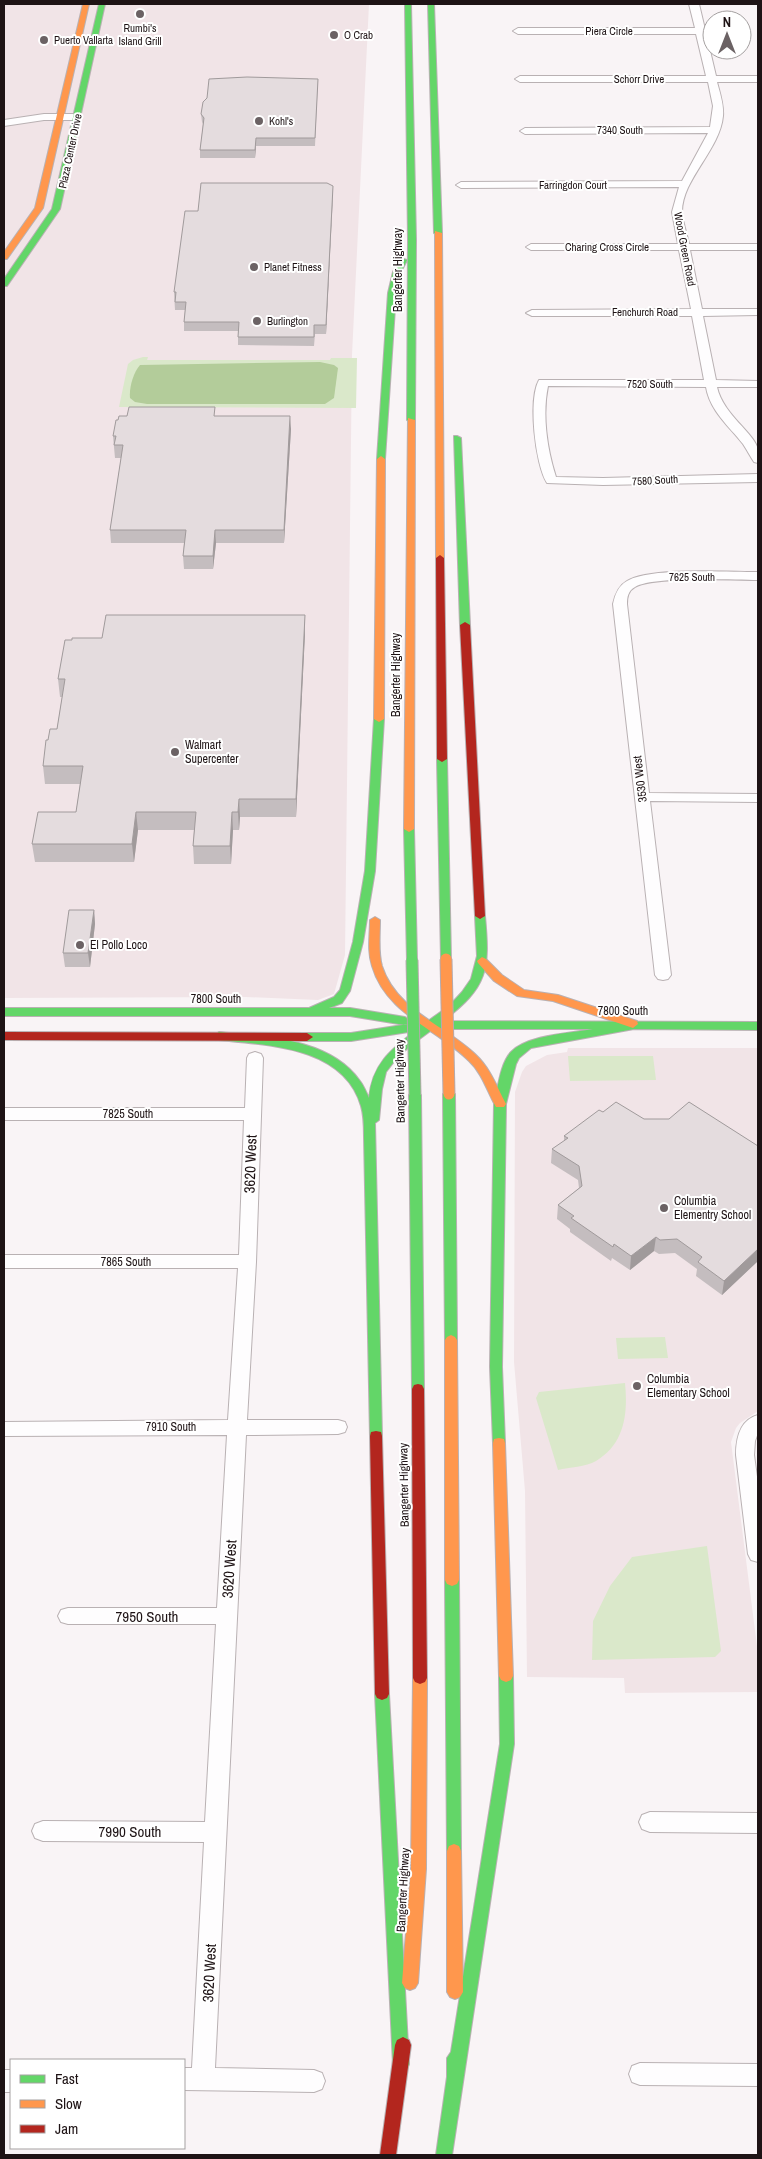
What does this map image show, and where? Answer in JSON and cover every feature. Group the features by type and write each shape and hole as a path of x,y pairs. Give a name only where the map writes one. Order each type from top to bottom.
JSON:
{"main road":[{"name":"Plaza Center Drive","path":"4,257 39,208 86,4"},
{"name":"Plaza Center Drive","path":"4,284 53,215 60,198 102,4"},
{"path":"397,4 400,66 410,100"},
{"name":"Bangerter Highway","path":"388,2155 401,2064 417,1920 421,1788 414,1095 409,817 412,240 408,4"},
{"path":"432,5 438,214 440,656 450,1094 455,2076"},
{"path":"308,1013 338,1000 345,991 358,942 370,872 378,746 381,637 381,447 386,370 392,293 397,272 412,240"},
{"path":"439,320 450,377"},
{"path":"370,1137 380,1073 393,1055 454,1006 468,992 480,972 482,961 475,792 462,570 457,423"},
{"path":"370,872 376,927 374,955 380,976 403,1005 472,1057 485,1074 500,1104"},
{"path":"482,961 498,978 521,992 554,998 636,1025"},
{"name":"7800 South","path":"4,1012 350,1012 428,1025"},
{"name":"7800 South","path":"4,1036 351,1037 428,1025 758,1026"},
{"path":"444,2155 507,1744 504,1569 496,1368 500,1104 510,1064 515,1055 528,1045 636,1025"},
{"path":"219,1036 308,1049 330,1059 351,1075 366,1102 370,1137 382,1704 401,2064"}],"street":[{"name":"Wood Green Road","path":"694,4 712,79 718,110 718,122 678,198 677,212 711,385 717,406 749,443 758,459"},
{"name":"Piera Circle","path":"518,31 700,31"},
{"name":"Schorr Drive","path":"520,79 758,79"},
{"path":"4,123 44,117 77,117"},
{"name":"7340 South","path":"525,130 714,130"},
{"name":"Farringdon Court","path":"461,185 686,184"},
{"name":"Charing Cross Circle","path":"530,247 684,247"},
{"path":"684,247 758,247"},
{"name":"Fenchurch Road","path":"532,313 758,312"},
{"name":"7520 South","path":"551,480 546,466 539,395 543,382 758,384"},
{"name":"7580 South","path":"551,480 603,482 693,478 758,478"},
{"name":"7625 South","path":"626,586 637,580 653,577 758,576"},
{"name":"3530 West","path":"626,586 621,594 620,604 663,975"},
{"path":"642,797 758,798"},
{"name":"3620 West","path":"194,2079 217,1832 226,1616 247,1262 255,1058"},
{"name":"7825 South","path":"4,1114 252,1114"},
{"name":"7865 South","path":"4,1261 247,1262"},
{"path":"754,1425 745,1441 744,1455 758,1554"},
{"name":"7910 South","path":"4,1428 338,1427"},
{"name":"7950 South","path":"68,1616 226,1616"},
{"path":"650,1822 758,1823"},
{"name":"7990 South","path":"43,1831 217,1832"},
{"path":"640,2074 758,2075"},
{"path":"194,2079 314,2081"}],"shaded area":[{"path":"4,4 369,4 352,355 345,955 334,994 318,1000 246,997 4,998"},
{"path":"148,357 147,360 330,360 331,358 357,358 356,408 119,407 128,364 133,360"},
{"path":"320,362 334,365 338,368 334,398 325,404 147,404 135,402 130,398 132,381 140,365"},
{"name":"Columbia Elementary School","path":"568,1048 758,1048 758,1411 740,1423 731,1442 758,1654 758,1692 625,1693 624,1678 527,1677 525,1491 514,1362 515,1092 526,1066 547,1055 567,1052"},
{"path":"568,1056 653,1056 656,1080 570,1081"},
{"path":"665,1337 668,1358 618,1359 616,1338"},
{"path":"625,1383 625,1416 619,1437 613,1446 606,1454 592,1463 558,1470 536,1398 539,1392"},
{"path":"707,1546 721,1651 715,1657 592,1660 593,1621 610,1586 632,1557"}],"building":[{"name":"Kohl's","path":"247,77 318,79 315,138 256,138 255,150 200,150 204,118 201,114 203,102 207,98 209,79"},
{"path":"201,183 327,183 333,186 326,325 314,325 314,337 238,337 239,322 184,322 186,302 175,302 176,292 174,292 185,211 198,211"},
{"path":"129,407 215,407 214,416 290,416 284,530 215,530 213,556 183,556 186,530 110,530 123,445 114,445 116,436 113,436 116,420 118,420 119,416 127,416"},
{"name":"Walmart Supercenter","path":"106,615 305,615 296,799 239,799 238,812 232,812 230,846 193,846 196,812 136,812 132,844 32,844 38,812 76,812 83,766 43,766 46,740 48,740 50,729 57,729 65,679 58,679 65,640 72,640 72,638 102,638"},
{"path":"69,910 94,910 88,953 63,953"},
{"name":"Columbia Elementry School","path":"616,1102 644,1119 669,1119 689,1102 758,1146 758,1249 724,1281 698,1262 702,1257 677,1239 660,1240 656,1237 631,1256 614,1244 613,1247 571,1218 574,1216 558,1205 582,1186 579,1166 552,1149 568,1138 564,1136 599,1110 603,1112"}],"traffic: fast":[{"path":"4,284 56,209 102,4"},
{"path":"408,4 412,240 411,420"},
{"path":"431,4 438,233"},
{"path":"381,459 392,293 397,272 403,260"},
{"path":"457,438 465,625"},
{"path":"308,1013 338,1000 345,991 358,942 370,871 379,719"},
{"path":"442,759 446,959"},
{"path":"409,829 412,960"},
{"path":"373,1120 376,1089 381,1071 392,1056 406,1043 453,1008 466,995 476,979 483,956 480,916"},
{"path":"412,960 415,1095"},
{"path":"4,1012 350,1012 405,1021"},
{"path":"307,1037 351,1037 428,1025 758,1026"},
{"path":"499,1443 496,1367 500,1104 510,1064 515,1055 528,1045 637,1025"},
{"path":"219,1036 283,1044 304,1049 324,1057 342,1068 356,1083 366,1103 370,1137 376,1436"},
{"path":"449,1094 451,1340"},
{"path":"415,1095 418,1389"},
{"path":"452,1580 454,1851"},
{"path":"455,2077 507,1744 506,1676"},
{"path":"382,1694 401,2064"},
{"path":"444,2155 455,2077 455,2058"}],"traffic: slow":[{"path":"4,257 39,208 86,4"},
{"path":"438,233 440,558"},
{"path":"409,829 411,420"},
{"path":"379,719 381,459"},
{"path":"375,920 376,960 383,982 404,1007 473,1058 485,1074 500,1104"},
{"path":"446,959 449,1094"},
{"path":"482,961 498,978 521,993 554,998 633,1024"},
{"path":"451,1340 452,1580"},
{"path":"499,1443 506,1676"},
{"path":"410,1983 418,1869 420,1678"},
{"path":"454,1851 455,1992"}],"traffic: jam":[{"path":"440,558 442,759"},
{"path":"465,625 480,916"},
{"path":"4,1036 307,1037"},
{"path":"418,1389 420,1678"},
{"path":"376,1436 382,1694"},
{"path":"388,2155 403,2045"}],"place":[{"name":"Rumbi's Island Grill","path":"140,14"},
{"name":"O Crab","path":"334,35"},
{"name":"Puerto Vallarta","path":"44,40"},
{"name":"Kohl's","path":"259,121"},
{"name":"Planet Fitness","path":"254,267"},
{"name":"Burlington","path":"257,321"},
{"name":"Walmart Supercenter","path":"175,752"},
{"name":"El Pollo Loco","path":"80,945"},
{"name":"Columbia Elementry School","path":"664,1208"},
{"name":"Columbia Elementary School","path":"637,1386"}]}
